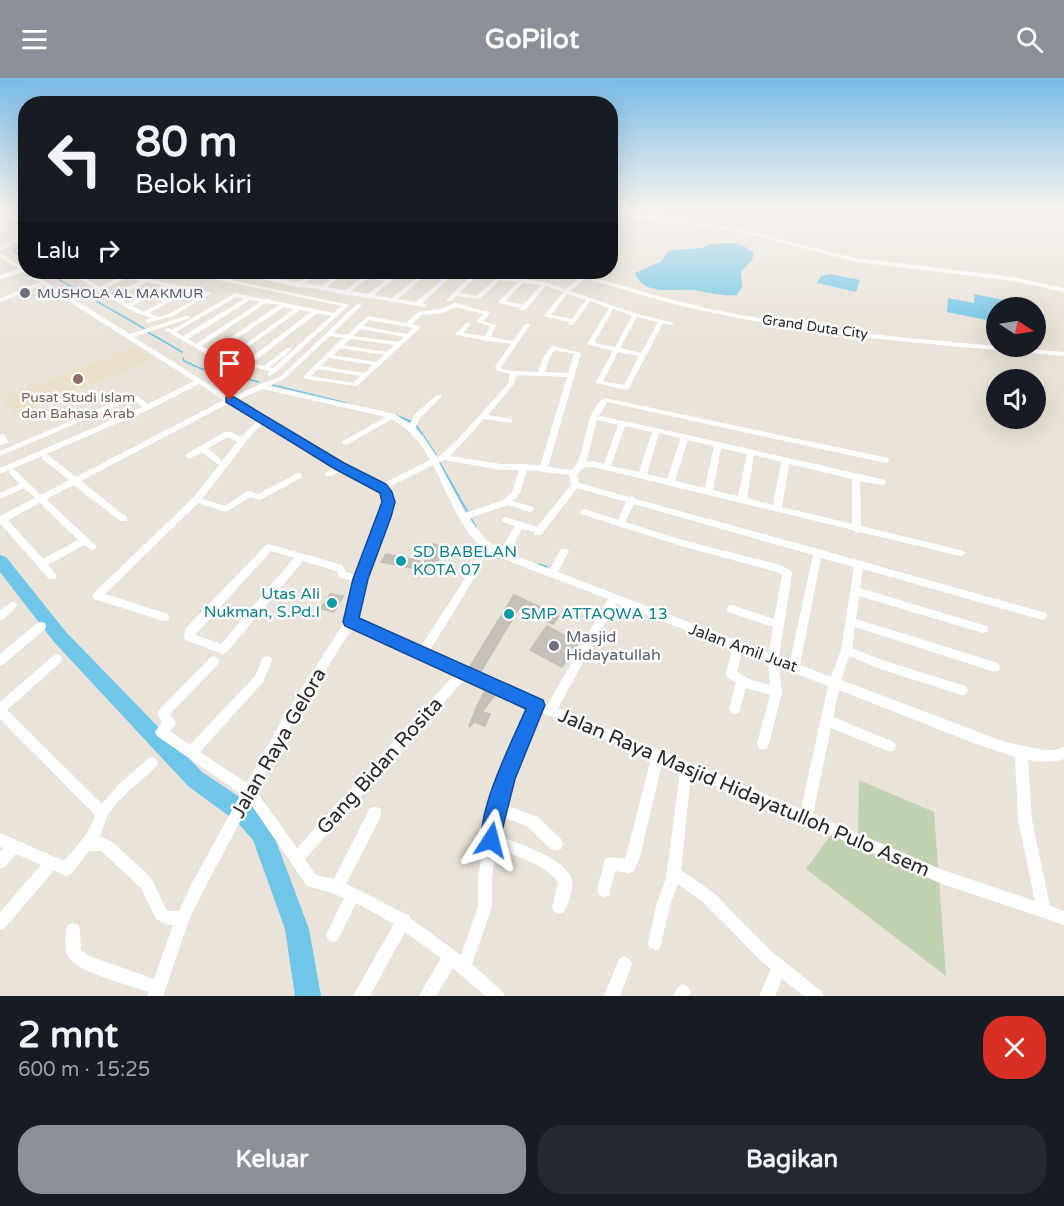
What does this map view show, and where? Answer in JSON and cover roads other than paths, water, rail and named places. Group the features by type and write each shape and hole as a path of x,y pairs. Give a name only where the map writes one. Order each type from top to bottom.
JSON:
{"street":[{"path":"816,250 856,260 1014,279 1064,290"},
{"path":"0,255 18,267"},
{"path":"0,275 18,267"},
{"path":"36,279 262,421 339,466 382,487 438,459 459,444 507,389 513,380 514,373"},
{"path":"84,279 128,306 157,318"},
{"path":"87,281 91,279"},
{"path":"100,289 120,279"},
{"path":"142,279 212,293 173,314 148,321"},
{"path":"144,314 213,279"},
{"path":"163,327 210,354 270,371 302,339 309,338 346,305 220,279"},
{"path":"268,279 421,305 452,279"},
{"path":"298,285 307,279"},
{"path":"321,289 335,279"},
{"path":"345,293 363,279"},
{"path":"368,297 389,280 384,279"},
{"path":"392,301 419,279"},
{"path":"449,300 471,279"},
{"path":"455,294 478,298 498,279"},
{"path":"507,279 545,284 635,315 671,323"},
{"path":"588,279 583,284 576,284 567,291 547,316 572,324 589,299"},
{"name":"Grand Duta City","path":"596,279 667,301 740,316 913,341 1064,354"},
{"path":"114,297 147,280"},
{"path":"128,336 186,318 230,290 223,285 226,280"},
{"path":"522,281 501,302 523,308 545,284"},
{"path":"0,300 43,283"},
{"path":"128,306 168,284"},
{"path":"197,346 281,291"},
{"path":"172,332 231,295 335,315"},
{"path":"183,339 249,298"},
{"path":"210,354 283,305"},
{"path":"52,576 1,519 230,400 278,380 359,305"},
{"path":"408,325 420,313 442,311 459,306 487,313 479,322 493,325 487,340"},
{"path":"612,307 590,344 643,355"},
{"path":"243,348 299,308"},
{"path":"246,364 316,311"},
{"path":"635,315 599,382 626,388 661,321"},
{"path":"286,374 353,385 418,327 391,319 367,319 306,377"},
{"path":"468,324 458,334 515,344"},
{"path":"527,325 498,368 514,373 571,375"},
{"path":"358,327 409,336"},
{"path":"328,334 398,344"},
{"path":"225,344 261,352"},
{"path":"338,346 388,354"},
{"path":"541,374 547,356 553,348 578,353 543,469"},
{"path":"328,356 377,364"},
{"path":"316,367 364,375"},
{"path":"0,471 147,407 199,381"},
{"path":"260,386 392,416 413,427 417,417 439,396"},
{"path":"0,454 134,396 147,407"},
{"path":"506,520 536,531 575,485 577,470 602,402 609,400 885,460"},
{"path":"346,443 392,416"},
{"path":"482,416 508,421"},
{"path":"596,418 882,482"},
{"path":"165,616 97,596 196,500 242,441 262,421"},
{"path":"607,467 622,423"},
{"name":"Jalan Amil Juat","path":"413,427 438,459 463,517 479,539 487,545 505,550 552,574 613,599 835,680 971,736 1021,752 1062,757"},
{"path":"642,476 656,430"},
{"path":"189,456 228,434 242,441"},
{"path":"0,436 5,442 0,444"},
{"path":"670,483 685,437"},
{"path":"708,493 718,444"},
{"path":"203,448 219,462"},
{"path":"742,500 751,452"},
{"path":"45,457 123,519"},
{"path":"438,459 501,467 543,469 577,470 590,464 607,467 960,554"},
{"path":"777,509 785,461"},
{"path":"329,474 339,466"},
{"path":"506,503 517,490 524,467"},
{"path":"12,472 88,543 42,564"},
{"path":"196,500 226,509 249,494 260,497 298,476"},
{"path":"856,477 857,530"},
{"path":"0,496 24,485"},
{"path":"575,485 632,499 1042,616"},
{"name":"Jalan Raya Gelora","path":"157,992 183,918 287,722 350,622 360,579 388,502 382,487"},
{"path":"620,524 632,499"},
{"path":"463,517 506,503 514,503 530,509"},
{"path":"584,512 784,571 788,577 774,657 776,692 763,744"},
{"path":"505,550 520,525"},
{"path":"422,655 462,591 487,545"},
{"path":"301,557 223,649 188,636 190,631 267,548 301,557 339,568 343,575 360,579"},
{"path":"552,574 564,551"},
{"path":"794,665 818,552"},
{"path":"806,818 835,680 846,650 857,591 859,565"},
{"path":"857,591 983,629"},
{"path":"550,711 613,599"},
{"path":"0,616 12,606"},
{"path":"732,609 779,625"},
{"name":"Jalan Raya Masjid Hidayatulloh Pulo Asem","path":"350,622 462,674 948,880 1064,918"},
{"path":"851,622 994,667"},
{"path":"0,661 41,626"},
{"path":"738,646 731,674 745,682 776,692"},
{"path":"846,650 880,664 962,690"},
{"path":"57,659 0,710 102,813"},
{"path":"214,661 163,714 170,723 161,732 248,797 297,858 312,881 337,887 404,920 464,966 498,996"},
{"path":"191,753 259,679 266,668 267,661"},
{"name":"Gang Bidan Rosita","path":"297,858 462,674"},
{"path":"735,710 741,685 745,682"},
{"path":"464,966 486,907 485,877 496,807 537,705"},
{"path":"826,720 890,747"},
{"path":"1021,752 1025,820 1044,912"},
{"path":"604,890 610,864 629,866 633,857 658,756"},
{"path":"0,840 51,864 68,868 98,827 102,813 123,788 152,763"},
{"path":"655,943 664,902 673,879 686,769"},
{"path":"496,807 533,822 556,844"},
{"path":"337,887 375,813"},
{"path":"491,840 533,858 562,875 565,883 559,907"},
{"path":"86,845 102,844 108,847 146,883 161,914 168,918 183,918"},
{"path":"0,862 14,847"},
{"path":"0,923 51,864"},
{"path":"673,879 679,876 709,898 779,968 816,996"},
{"path":"333,935 353,895"},
{"path":"361,996 404,920"},
{"path":"73,930 74,953 84,962 157,992"},
{"path":"427,996 451,956"},
{"path":"612,996 624,964"},
{"path":"767,996 779,968"}],"water":[{"path":"749,250 754,253 752,260 741,272 742,287 737,295 720,295 694,290 660,290 639,281 635,273 662,261 668,251"},
{"path":"830,274 860,280 856,292 817,283 821,276"},
{"path":"974,294 989,297 986,297 986,320 947,312 948,298 974,303"}],"waterway":[{"path":"15,250 18,254"},
{"path":"58,279 145,329"},
{"path":"146,331 182,352"},
{"path":"183,358 184,361 202,369 259,382"},
{"path":"273,385 346,403"},
{"path":"395,415 412,422"},
{"path":"416,425 436,455"},
{"path":"438,460 467,511"},
{"path":"472,520 476,528"},
{"path":"0,561 60,637 195,779 245,814 262,833 297,929 308,996"},
{"path":"539,565 546,567"}],"place":[{"name":"MUSHOLA AL MAKMUR","path":"25,293"},
{"name":"Pusat Studi Islam dan Bahasa Arab","path":"78,379"},
{"name":"SD BABELAN KOTA 07","path":"401,561"},
{"name":"Utas Ali Nukman, S.Pd.I","path":"332,603"},
{"name":"SMP ATTAQWA 13","path":"509,614"},
{"name":"Masjid Hidayatullah","path":"554,646"}]}
